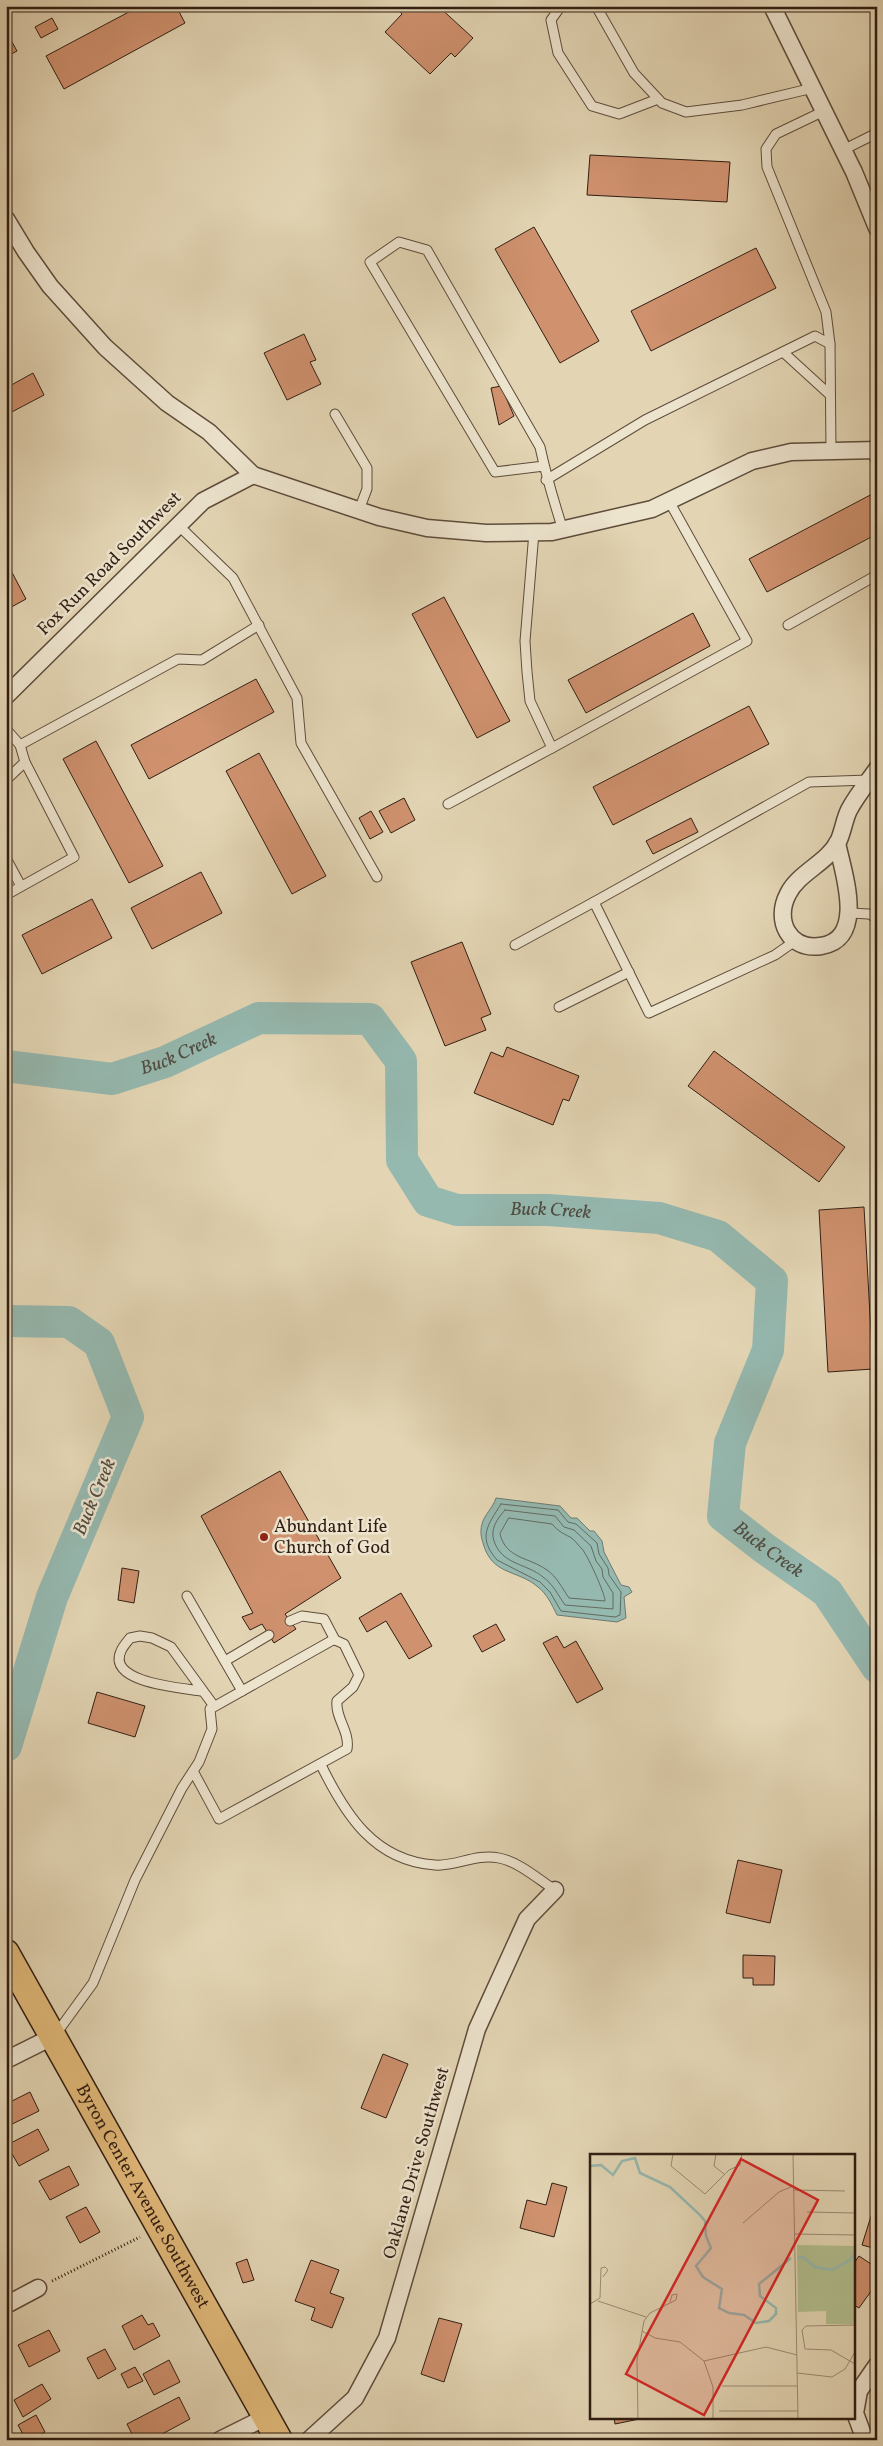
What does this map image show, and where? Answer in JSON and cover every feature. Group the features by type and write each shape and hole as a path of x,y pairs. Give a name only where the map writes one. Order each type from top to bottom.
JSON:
{"main road":[{"name":"Byron Center Avenue Southwest","path":"6,1953 54,2036 158,2228 279,2440"}],"street":[{"path":"772,6 843,150 877,228"},
{"path":"6,219 50,286 104,347 168,403 209,432 253,475 359,510 427,528 486,533 563,530 652,509 752,461 791,452 831,451 875,454"},
{"name":"Fox Run Road Southwest","path":"6,696 203,501 253,475"},
{"path":"837,843 850,913 839,937 828,945 811,947 795,941 784,926 781,913 788,892 837,843 848,811 874,778"},
{"name":"Oaklane Drive Southwest","path":"309,2440 355,2398 387,2338 477,2029 527,1919 555,1890"},
{"path":"6,2060 54,2036"},
{"path":"6,2305 38,2288"},
{"path":"865,2440 856,2413 859,2392 877,2365"},
{"path":"220,2440 266,2417"}],"lane":[{"path":"561,6 551,20 558,53 592,106 619,114 658,99"},
{"path":"596,6 634,73 662,103 686,112 742,106 813,88"},
{"path":"824,111 776,134 766,149 768,166 826,312 830,344 831,451"},
{"path":"843,150 877,133"},
{"path":"544,466 494,472 370,262 399,242 427,250 540,447 544,466 546,480 563,530"},
{"path":"546,480 645,420 815,336 830,344"},
{"path":"783,352 830,394"},
{"path":"336,414 367,468 367,489 359,510"},
{"path":"448,804 748,641 669,501"},
{"path":"178,525 233,578 297,698 301,743 377,877"},
{"path":"534,532 525,641 527,672 530,701 552,748"},
{"path":"788,625 877,574"},
{"path":"20,745 178,659 202,660 259,626"},
{"path":"6,729 20,745 25,762 74,857 6,895"},
{"path":"6,780 25,762"},
{"path":"515,945 809,782 874,778"},
{"path":"6,858 21,886"},
{"path":"594,902 649,1013 775,955 795,941"},
{"path":"850,913 869,914 877,918"},
{"path":"559,1007 629,972"},
{"path":"187,1596 242,1691"},
{"path":"193,1771 219,1819 347,1749 348,1736 336,1707 337,1701 354,1687 359,1675 344,1644 336,1640 324,1619 302,1616 290,1621"},
{"path":"225,1661 269,1634"},
{"path":"201,1692 137,1679 126,1673 120,1665 120,1652 130,1638 140,1636 152,1638 171,1647 201,1692 214,1706"},
{"path":"54,2036 93,1983 135,1880 199,1762 212,1729 210,1709 336,1640"},
{"path":"321,1764 340,1802 370,1839 395,1856 436,1865 475,1857 500,1858 519,1867 555,1890"}],"path":[{"path":"38,2288 158,2228"}],"water":[{"path":"496,1498 560,1506 571,1518 577,1518 590,1531 594,1531 602,1541 604,1552 621,1585 629,1587 632,1592 624,1597 626,1618 617,1622 557,1615 547,1596 538,1587 522,1577 506,1571 492,1561 483,1543 481,1529 483,1521"}],"building":[{"path":"140,6 176,6 185,23 64,89 46,56"},
{"path":"394,6 417,6 419,9 421,6 438,6 473,38 455,57 451,53 430,74 385,32 402,14"},
{"path":"52,18 58,29 41,38 35,27"},
{"path":"6,31 17,51 6,57"},
{"path":"590,155 730,162 727,202 587,195"},
{"path":"534,227 599,341 560,363 495,249"},
{"path":"756,248 776,288 651,351 631,311"},
{"path":"304,334 316,360 310,362 321,384 287,400 264,353"},
{"path":"33,373 44,395 8,414 10,418 6,420 6,388"},
{"path":"501,386 514,416 499,425 491,388"},
{"path":"876,492 877,534 767,592 749,559"},
{"path":"6,561 26,599 6,610"},
{"path":"444,597 510,721 477,738 412,614"},
{"path":"693,613 710,646 586,713 568,680"},
{"path":"256,679 274,712 149,779 131,745"},
{"path":"749,706 769,744 613,825 593,787"},
{"path":"96,741 163,866 129,883 63,759"},
{"path":"259,753 326,876 292,894 226,771"},
{"path":"404,798 415,820 391,833 379,811"},
{"path":"371,811 383,832 370,839 359,818"},
{"path":"691,818 698,832 653,854 646,841"},
{"path":"201,872 222,913 152,949 131,908"},
{"path":"92,899 112,938 42,974 22,935"},
{"path":"462,942 491,1014 481,1018 486,1030 445,1046 411,962"},
{"path":"507,1047 579,1076 569,1101 563,1099 553,1125 474,1093 491,1052 503,1057"},
{"path":"714,1051 845,1147 819,1182 688,1086"},
{"path":"864,1207 873,1369 828,1372 819,1210"},
{"name":"Abundant Life Church of God","path":"280,1471 341,1578 285,1614 296,1629 274,1643 262,1624 250,1630 242,1617 253,1613 201,1516"},
{"path":"122,1568 139,1571 134,1603 118,1600"},
{"path":"401,1593 432,1646 409,1659 386,1621 367,1632 359,1618"},
{"path":"496,1624 505,1640 482,1652 473,1636"},
{"path":"557,1636 564,1648 576,1641 603,1689 577,1703 543,1643"},
{"path":"97,1692 145,1706 135,1737 88,1723"},
{"path":"738,1860 782,1870 770,1923 726,1913"},
{"path":"743,1955 775,1956 774,1985 753,1985 753,1978 743,1978"},
{"path":"383,2054 408,2064 386,2118 361,2108"},
{"path":"30,2092 39,2111 6,2127 6,2104"},
{"path":"38,2129 49,2150 19,2166 7,2145"},
{"path":"69,2166 79,2185 50,2200 39,2181"},
{"path":"552,2183 567,2187 554,2237 520,2228 527,2200 546,2205"},
{"path":"877,2197 877,2249 862,2245"},
{"path":"86,2207 100,2232 80,2243 66,2217"},
{"path":"859,2256 877,2268 877,2283 859,2308 856,2306 856,2260"},
{"path":"247,2259 254,2280 243,2283 236,2263"},
{"path":"311,2260 339,2270 330,2293 344,2298 332,2328 311,2320 315,2308 295,2301"},
{"path":"142,2315 148,2325 153,2323 160,2336 134,2350 122,2326"},
{"path":"439,2318 462,2324 444,2382 421,2374"},
{"path":"49,2330 60,2351 29,2367 18,2345"},
{"path":"105,2349 116,2369 98,2379 87,2358"},
{"path":"169,2360 180,2382 154,2395 143,2374"},
{"path":"135,2367 143,2381 128,2388 121,2374"},
{"path":"42,2384 51,2399 23,2417 14,2400"},
{"path":"179,2397 190,2419 151,2440 135,2440 127,2424"},
{"path":"36,2415 45,2432 31,2440 26,2440 18,2425"},
{"path":"614,2418 644,2418 615,2424"},
{"path":"88,2434 91,2440 77,2440"}],"waterway":[{"name":"Buck Creek","path":"6,1066 112,1079 165,1062 259,1018 370,1019 401,1061 402,1160 428,1201 457,1210 548,1210 659,1218 718,1236 772,1281 768,1350 730,1443 723,1516 764,1548 827,1592 877,1667"},
{"name":"Buck Creek","path":"6,1321 69,1322 99,1343 128,1417 52,1597 6,1746"}],"place":[{"name":"Abundant Life Church of God","path":"264,1537"}]}
